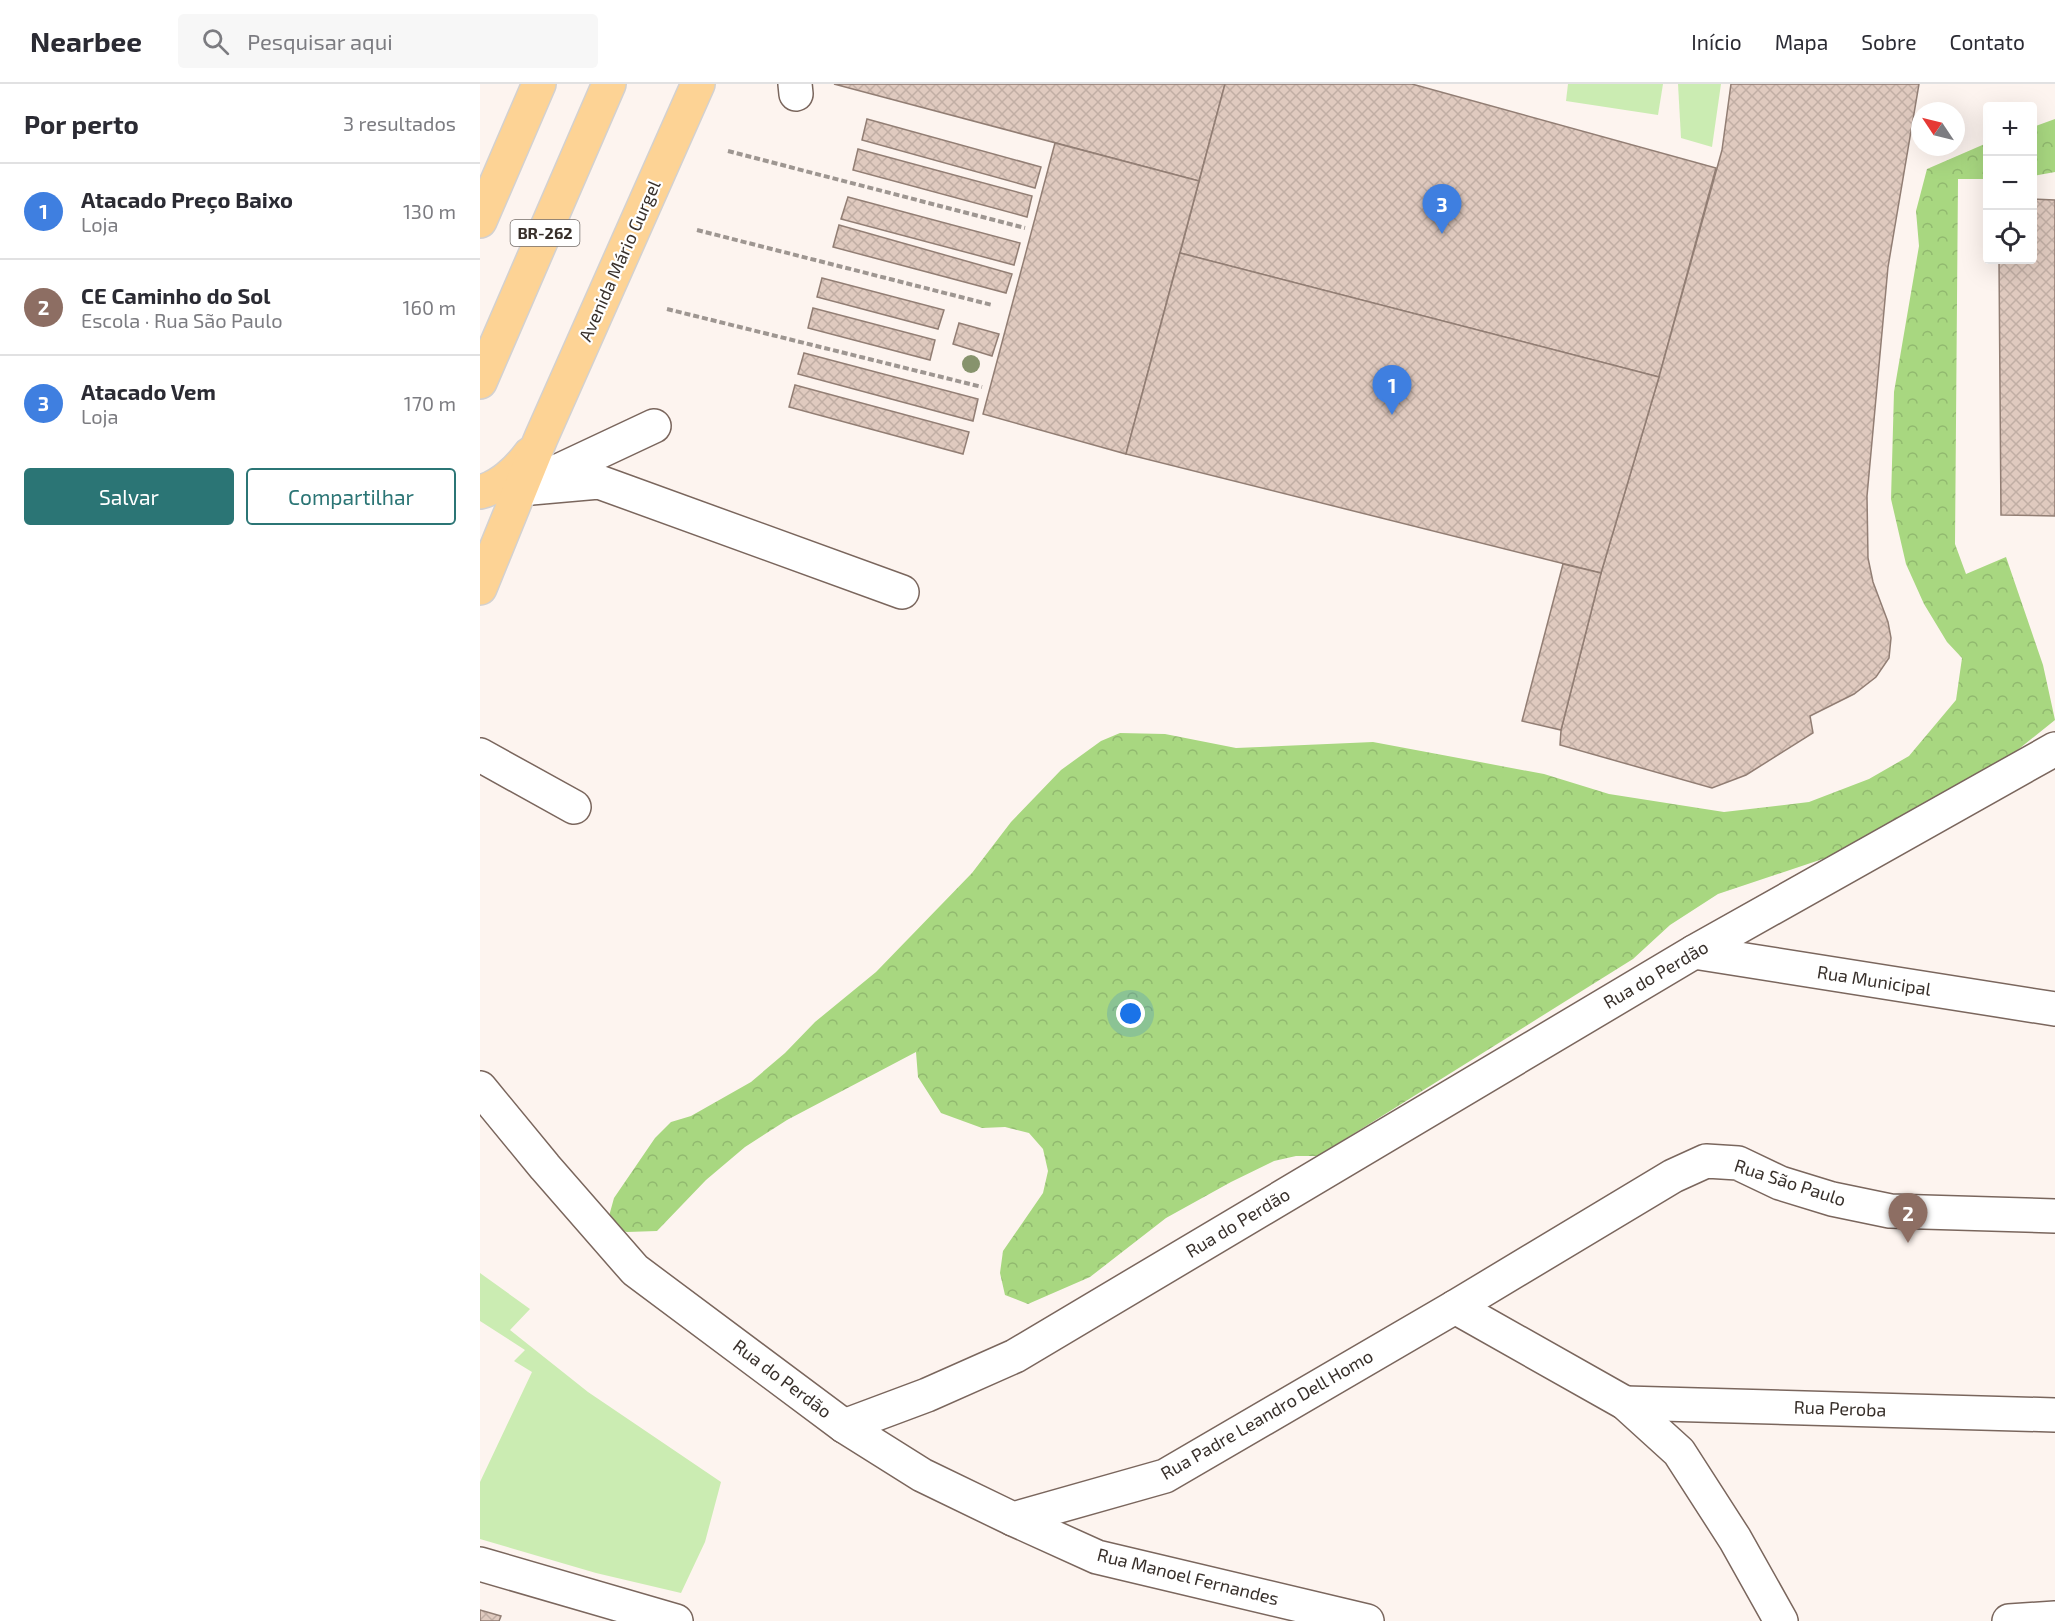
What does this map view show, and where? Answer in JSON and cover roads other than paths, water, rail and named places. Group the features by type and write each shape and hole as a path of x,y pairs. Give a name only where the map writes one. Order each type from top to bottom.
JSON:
{"main road":[{"path":"480,220 539,84"},
{"name":"BR-262","path":"480,382 609,84"},
{"name":"Avenida Mário Gurgel","path":"541,438 698,84"},
{"path":"480,588 541,438"},
{"path":"480,492 488,490 519,469 541,438"}],"street":[{"path":"520,489 654,426"},
{"path":"520,489 599,482 902,592"},
{"name":"Rua do Perdão","path":"480,1088 635,1270 844,1426 927,1395 1015,1356 1694,952 2055,749"},
{"path":"480,755 574,807"},
{"name":"Rua Municipal","path":"1694,952 2055,1010"},
{"name":"Rua São Paulo","path":"1455,1307 1672,1176 1706,1161 1738,1163 1780,1183 1832,1199 1890,1211 2055,1215"},
{"path":"1455,1307 1625,1403 1679,1452 1735,1539 1781,1621"},
{"name":"Rua Padre Leandro Dell Homo","path":"1013,1519 1165,1476 1455,1307"},
{"name":"Rua Peroba","path":"1625,1403 2055,1415"},
{"path":"844,1426 922,1475 1013,1519"},
{"name":"Rua Manoel Fernandes","path":"1013,1519 1097,1557 1367,1621"},
{"path":"480,1564 676,1621"},
{"path":"2009,1621 2055,1618"}],"place":[{"name":"Atacado Vem","path":"1442,234"},
{"name":"Atacado Preço Baixo","path":"1392,415"},
{"name":"CE Caminho do Sol","path":"1908,1243"}]}
